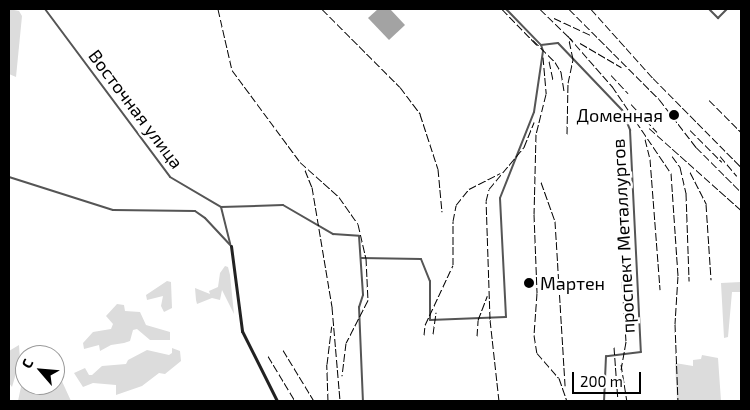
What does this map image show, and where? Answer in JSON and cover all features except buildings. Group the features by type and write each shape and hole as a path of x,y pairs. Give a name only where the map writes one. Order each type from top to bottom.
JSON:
{"street":[{"name":"Восточная улица","path":"45,9 170,177 221,207"},
{"path":"361,258 421,259 430,281 430,320 506,317 500,198 534,112 543,50 541,44 506,9"},
{"path":"709,9 718,18 727,9"},
{"name":"проспект Металлургов","path":"541,44 558,43 603,89 628,122 641,352 609,354 603,360 604,401"},
{"path":"9,177 113,210 195,211 206,218 230,246"},
{"path":"277,401 242,332 229,236 221,207 276,205 290,207 333,234 359,236 363,296 359,307 363,401"}],"shaded area":[{"path":"9,9 19,11 22,16 16,77 9,74"},
{"path":"378,9 390,9 405,25 389,40 368,18"},
{"path":"225,266 228,267 230,275 234,314 222,290 220,300 212,298 197,304 196,300 195,288 210,294 209,291 218,287 220,273"},
{"path":"167,281 171,282 172,308 164,312 161,306 163,296 147,300 146,295"},
{"path":"741,282 741,292 732,292 728,337 724,338 721,283"},
{"path":"117,304 124,305 125,311 140,312 146,325 170,332 170,340 150,340 137,329 133,330 130,341 111,345 100,351 99,345 84,349 83,343 93,332 111,329 113,324 106,316"},
{"path":"15,347 15,377 12,387 9,383 9,351"},
{"path":"172,348 180,351 181,361 165,374 159,373 142,386 116,395 116,385 93,383 83,387 74,373 85,368 89,375 92,375 102,366 126,364 128,360 147,350 169,355 172,353"},
{"path":"702,355 718,358 721,401 677,401 675,363 693,366 693,360 701,359"},
{"path":"65,388 71,401 18,401 19,395 65,395"}],"railway":[{"path":"218,9 232,70 300,162 339,197 358,224 366,258 368,300 346,343 342,376"},
{"path":"322,9 400,87 420,114 438,169 442,212"},
{"path":"502,9 537,45"},
{"path":"540,9 572,40"},
{"path":"569,9 659,99 696,147 741,192"},
{"path":"591,9 653,78 741,167"},
{"path":"554,18 590,35"},
{"path":"568,36 612,86 671,173 678,276 675,324 678,401"},
{"path":"533,40 555,62 561,72 564,91"},
{"path":"567,134 568,83 573,59 569,40"},
{"path":"580,43 621,67"},
{"path":"543,57 546,94 536,134 534,214 537,293 534,335 537,353 559,378 567,401"},
{"path":"549,61 553,80"},
{"path":"611,75 628,93"},
{"path":"709,100 741,132"},
{"path":"631,104 657,132"},
{"path":"499,401 490,319 486,201 489,189 524,147 534,122"},
{"path":"649,128 741,210"},
{"path":"690,130 722,162"},
{"path":"645,139 650,159 660,290"},
{"path":"672,156 680,167 686,193 689,281"},
{"path":"720,156 737,176"},
{"path":"305,170 312,187 332,307 340,401"},
{"path":"690,172 706,204 711,280"},
{"path":"424,335 425,325 453,265 453,221 456,205 469,189 500,173"},
{"path":"541,182 555,221 565,386"},
{"path":"621,370 626,341 622,282"},
{"path":"477,336 478,320 487,296"},
{"path":"433,334 436,312"},
{"path":"328,401 327,364 332,326"},
{"path":"614,347 618,401"},
{"path":"283,350 314,401"},
{"path":"268,356 295,401"},
{"path":"621,364 627,401"}],"place":[{"name":"Доменная","path":"674,115"},
{"name":"Мартен","path":"529,283"}]}
